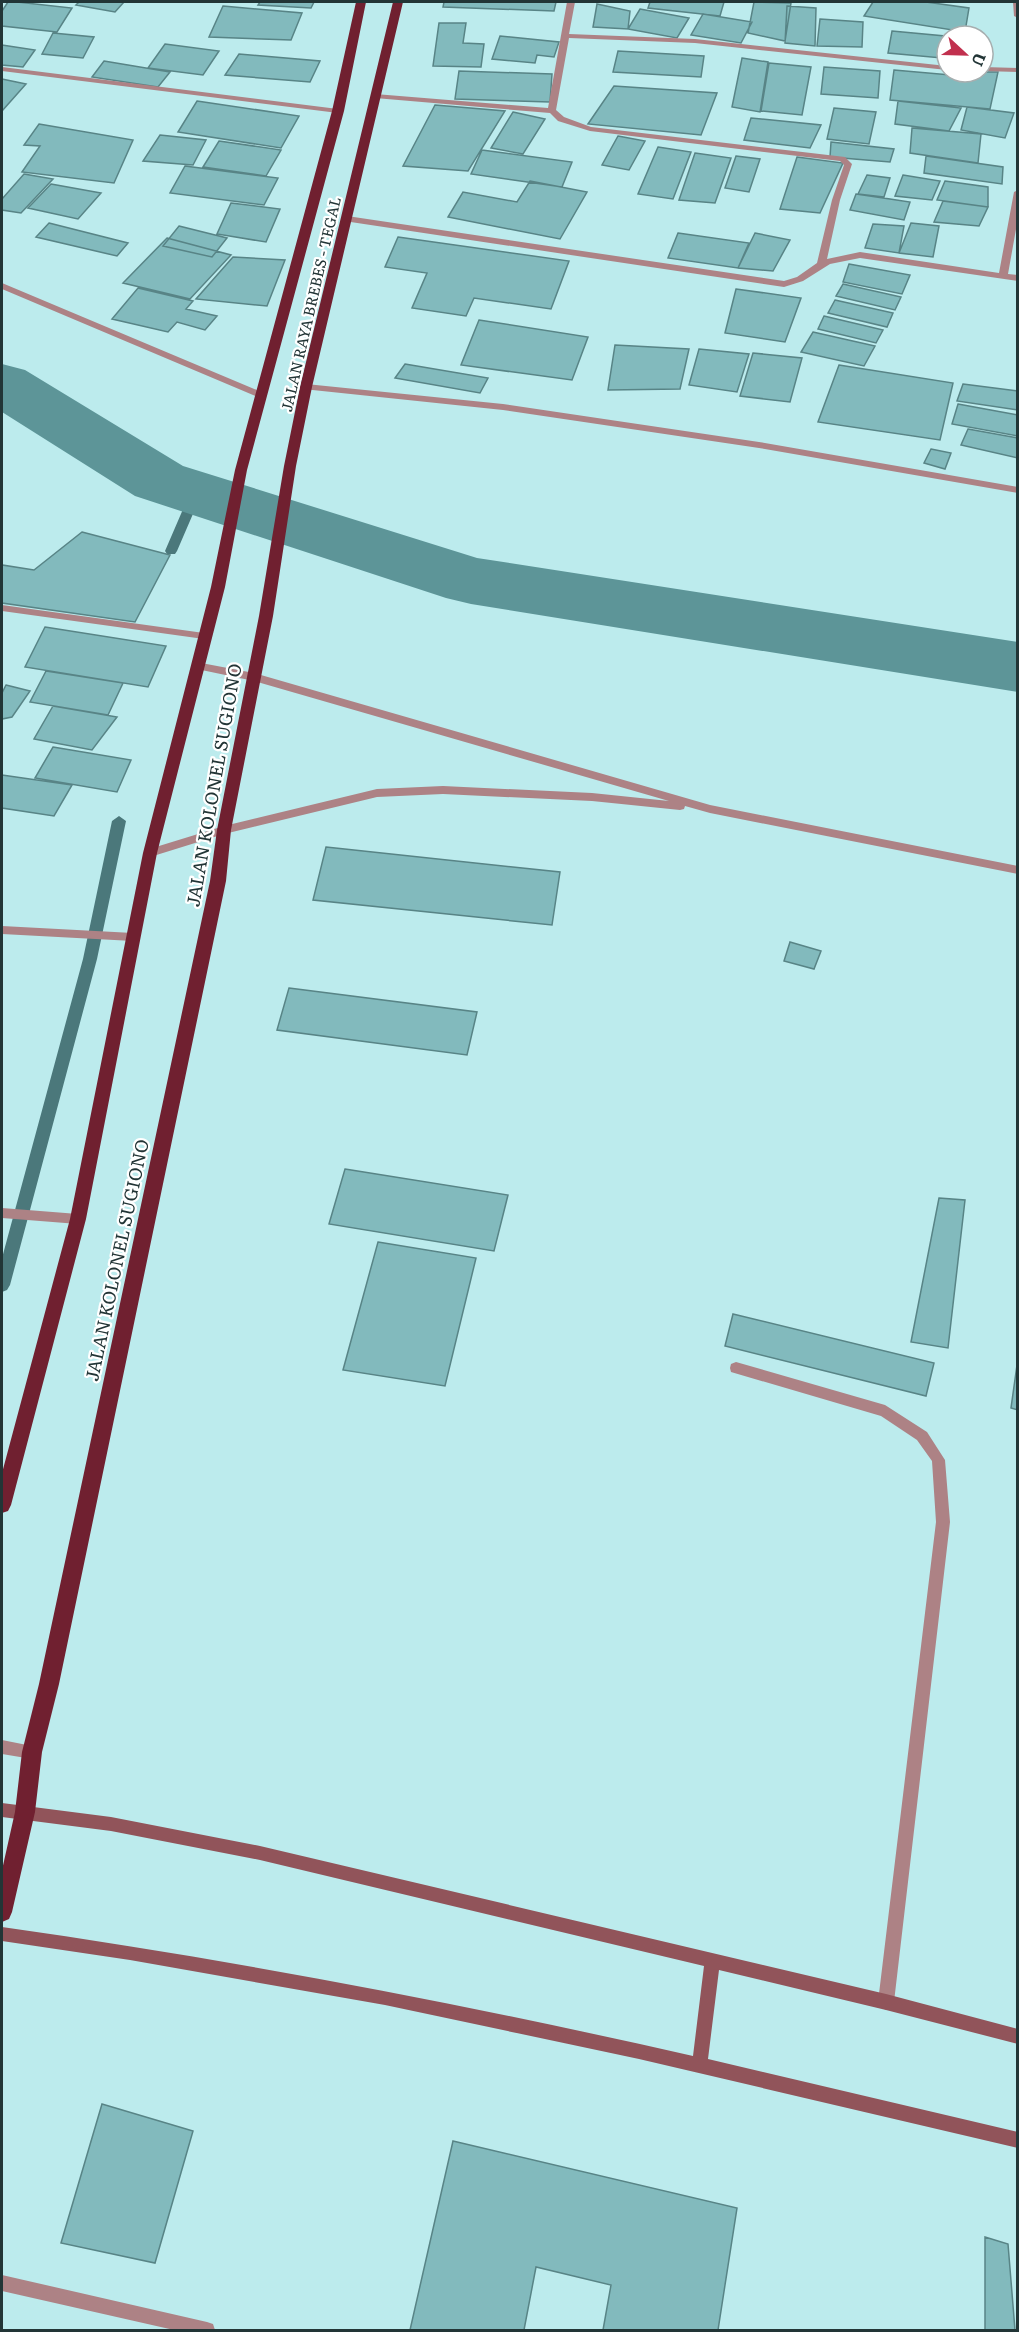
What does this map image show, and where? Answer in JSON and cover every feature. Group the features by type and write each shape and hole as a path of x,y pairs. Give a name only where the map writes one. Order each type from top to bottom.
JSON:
{"highway":[{"name":"JALAN RAYA BREBES - TEGAL","path":"218,587 241,470 338,111 361,2"},
{"name":"JALAN RAYA BREBES - TEGAL","path":"267,616 290,466 306,387 398,2"},
{"name":"JALAN KOLONEL SUGIONO","path":"2,1505 78,1219 150,853 218,587"},
{"name":"JALAN KOLONEL SUGIONO","path":"2,1912 25,1812 32,1752 49,1684 218,881 224,830 267,616"}],"main road":[{"path":"2,1810 163,1833 408,1886 712,1962 886,2002 1017,2037"},
{"path":"2,1934 110,1948 391,1998 1017,2140"},
{"path":"699,2067 712,1962"}],"street":[{"path":"552,111 571,2"},
{"path":"1016,2 1017,16"},
{"path":"565,36 695,41 935,67"},
{"path":"2,69 338,111"},
{"path":"995,69 1017,70"},
{"path":"375,96 552,111 561,119 590,129 846,161 848,164 821,265"},
{"path":"1003,276 1017,192"},
{"path":"347,219 784,284 802,280 821,265 837,258 860,255 1017,278"},
{"path":"2,286 261,395"},
{"path":"306,387 502,407 759,446 1017,490"},
{"path":"2,608 204,636"},
{"path":"196,666 254,677 710,809 1017,870"},
{"path":"150,853 224,830 377,793 443,790 592,797 710,809"},
{"path":"2,930 133,937"},
{"path":"2,1213 78,1219"},
{"path":"736,1368 885,1411 922,1436 938,1460 943,1522 886,2002"},
{"path":"2,1747 32,1752"},
{"path":"2,2283 207,2331"}],"building":[{"path":"8,2 72,8 57,32 2,26 2,11"},
{"path":"79,2 124,2 115,12 76,5"},
{"path":"260,2 314,2 311,8 258,5"},
{"path":"444,2 556,2 554,11 443,7"},
{"path":"650,2 724,2 720,16 648,8"},
{"path":"754,2 791,3 785,41 748,33"},
{"path":"873,2 926,2 969,8 966,24 935,24 935,27 864,16"},
{"path":"597,4 630,11 628,29 593,27"},
{"path":"223,6 302,13 291,40 209,37"},
{"path":"787,6 816,8 815,46 785,43"},
{"path":"640,9 689,18 677,38 628,29"},
{"path":"703,14 752,22 741,43 691,35"},
{"path":"820,19 863,22 862,47 817,46"},
{"path":"439,23 466,23 463,43 484,44 481,67 433,66"},
{"path":"892,31 935,35 935,57 888,53"},
{"path":"53,33 94,37 83,58 42,54"},
{"path":"500,36 559,42 554,57 537,55 535,63 492,59"},
{"path":"165,44 219,51 203,75 148,68"},
{"path":"2,45 35,50 23,67 2,65"},
{"path":"618,51 704,56 701,77 613,72"},
{"path":"239,54 320,61 310,82 225,75"},
{"path":"742,58 768,62 760,112 732,107"},
{"path":"104,61 170,72 158,87 92,77"},
{"path":"769,63 811,67 802,115 761,111"},
{"path":"824,67 880,71 878,98 821,94"},
{"path":"894,70 935,74 935,84 995,84 995,72 998,72 990,109 890,100"},
{"path":"459,71 552,74 550,102 455,99"},
{"path":"2,79 26,84 2,111"},
{"path":"614,86 717,93 701,135 588,124"},
{"path":"197,101 299,116 281,148 178,132"},
{"path":"898,101 961,108 949,131 895,124"},
{"path":"435,105 505,111 468,171 403,166"},
{"path":"967,107 1014,113 1005,138 961,130"},
{"path":"834,108 876,112 869,144 827,139"},
{"path":"513,112 545,119 523,154 491,148"},
{"path":"751,118 821,125 810,148 744,140"},
{"path":"39,124 133,140 114,183 22,172 40,146 24,145"},
{"path":"912,128 981,134 978,163 910,153"},
{"path":"160,135 206,140 193,165 143,161"},
{"path":"618,136 645,141 629,170 602,165"},
{"path":"219,141 281,150 266,176 203,167"},
{"path":"831,142 894,149 890,162 830,157"},
{"path":"658,147 691,152 673,199 638,194"},
{"path":"482,150 572,162 562,187 471,174"},
{"path":"695,153 731,158 715,203 679,200"},
{"path":"736,156 760,159 749,192 725,188"},
{"path":"926,156 1003,167 1002,184 924,173"},
{"path":"797,157 843,163 820,213 780,209"},
{"path":"185,166 278,178 264,205 170,193"},
{"path":"24,174 53,179 21,213 2,210 2,199"},
{"path":"867,175 890,178 884,197 858,194"},
{"path":"903,175 940,181 932,200 895,196"},
{"path":"530,181 587,192 560,239 448,217 463,192 517,202"},
{"path":"945,181 988,187 988,207 937,200"},
{"path":"51,184 101,193 78,219 28,208"},
{"path":"856,194 910,202 904,220 850,210"},
{"path":"943,201 988,207 979,226 934,222"},
{"path":"231,203 280,209 266,242 217,234"},
{"path":"49,223 128,243 117,256 36,237"},
{"path":"911,223 939,226 933,257 899,253"},
{"path":"873,224 904,226 899,253 865,248"},
{"path":"179,226 227,238 212,257 163,246"},
{"path":"678,233 749,243 738,268 668,258"},
{"path":"755,233 790,240 773,271 738,268"},
{"path":"398,237 569,261 551,309 474,298 466,316 412,308 427,273 385,267"},
{"path":"167,238 231,255 190,299 123,283"},
{"path":"233,257 285,260 267,306 196,299"},
{"path":"849,264 910,275 902,294 843,282"},
{"path":"843,284 901,297 895,310 836,296"},
{"path":"138,288 193,301 186,309 217,316 205,330 177,322 168,332 112,319"},
{"path":"736,289 801,298 785,342 725,333"},
{"path":"835,300 893,313 887,327 828,313"},
{"path":"824,316 883,330 876,343 818,329"},
{"path":"479,320 588,337 572,380 461,365"},
{"path":"813,332 875,346 864,366 801,352"},
{"path":"615,345 689,349 680,389 608,390"},
{"path":"699,349 749,354 737,392 689,385"},
{"path":"753,353 802,358 790,402 740,396"},
{"path":"405,364 488,378 480,393 395,378"},
{"path":"839,365 953,383 940,440 818,422"},
{"path":"963,384 1018,391 1018,410 957,401"},
{"path":"958,404 1018,415 1018,436 952,424"},
{"path":"968,429 1018,438 1018,458 961,445"},
{"path":"931,449 951,453 945,469 924,463"},
{"path":"82,532 170,555 135,622 2,603 2,565 34,570"},
{"path":"45,627 166,646 148,687 25,667"},
{"path":"46,671 123,683 108,715 30,702"},
{"path":"6,685 30,691 12,717 2,719 2,693"},
{"path":"53,706 117,717 92,750 34,739"},
{"path":"53,747 131,760 117,792 35,778"},
{"path":"2,775 72,785 54,816 2,808"},
{"path":"326,847 560,872 552,925 313,900"},
{"path":"790,942 821,951 814,969 784,961"},
{"path":"289,988 477,1012 467,1055 277,1030"},
{"path":"345,1169 508,1195 494,1251 329,1224"},
{"path":"939,1198 965,1200 948,1348 911,1342"},
{"path":"378,1242 476,1258 445,1386 343,1370"},
{"path":"733,1314 934,1363 926,1396 725,1346"},
{"path":"1018,1366 1018,1410 1011,1408"},
{"path":"102,2104 193,2131 155,2263 61,2243"},
{"path":"453,2141 737,2208 718,2330 603,2330 611,2285 536,2267 524,2330 410,2330"},
{"path":"985,2237 1008,2244 1015,2330 985,2330"}],"waterway":[{"path":"2,384 159,481 471,581 1018,667"},
{"path":"171,551 196,493"},
{"path":"2,1285 90,959 119,821"}]}
